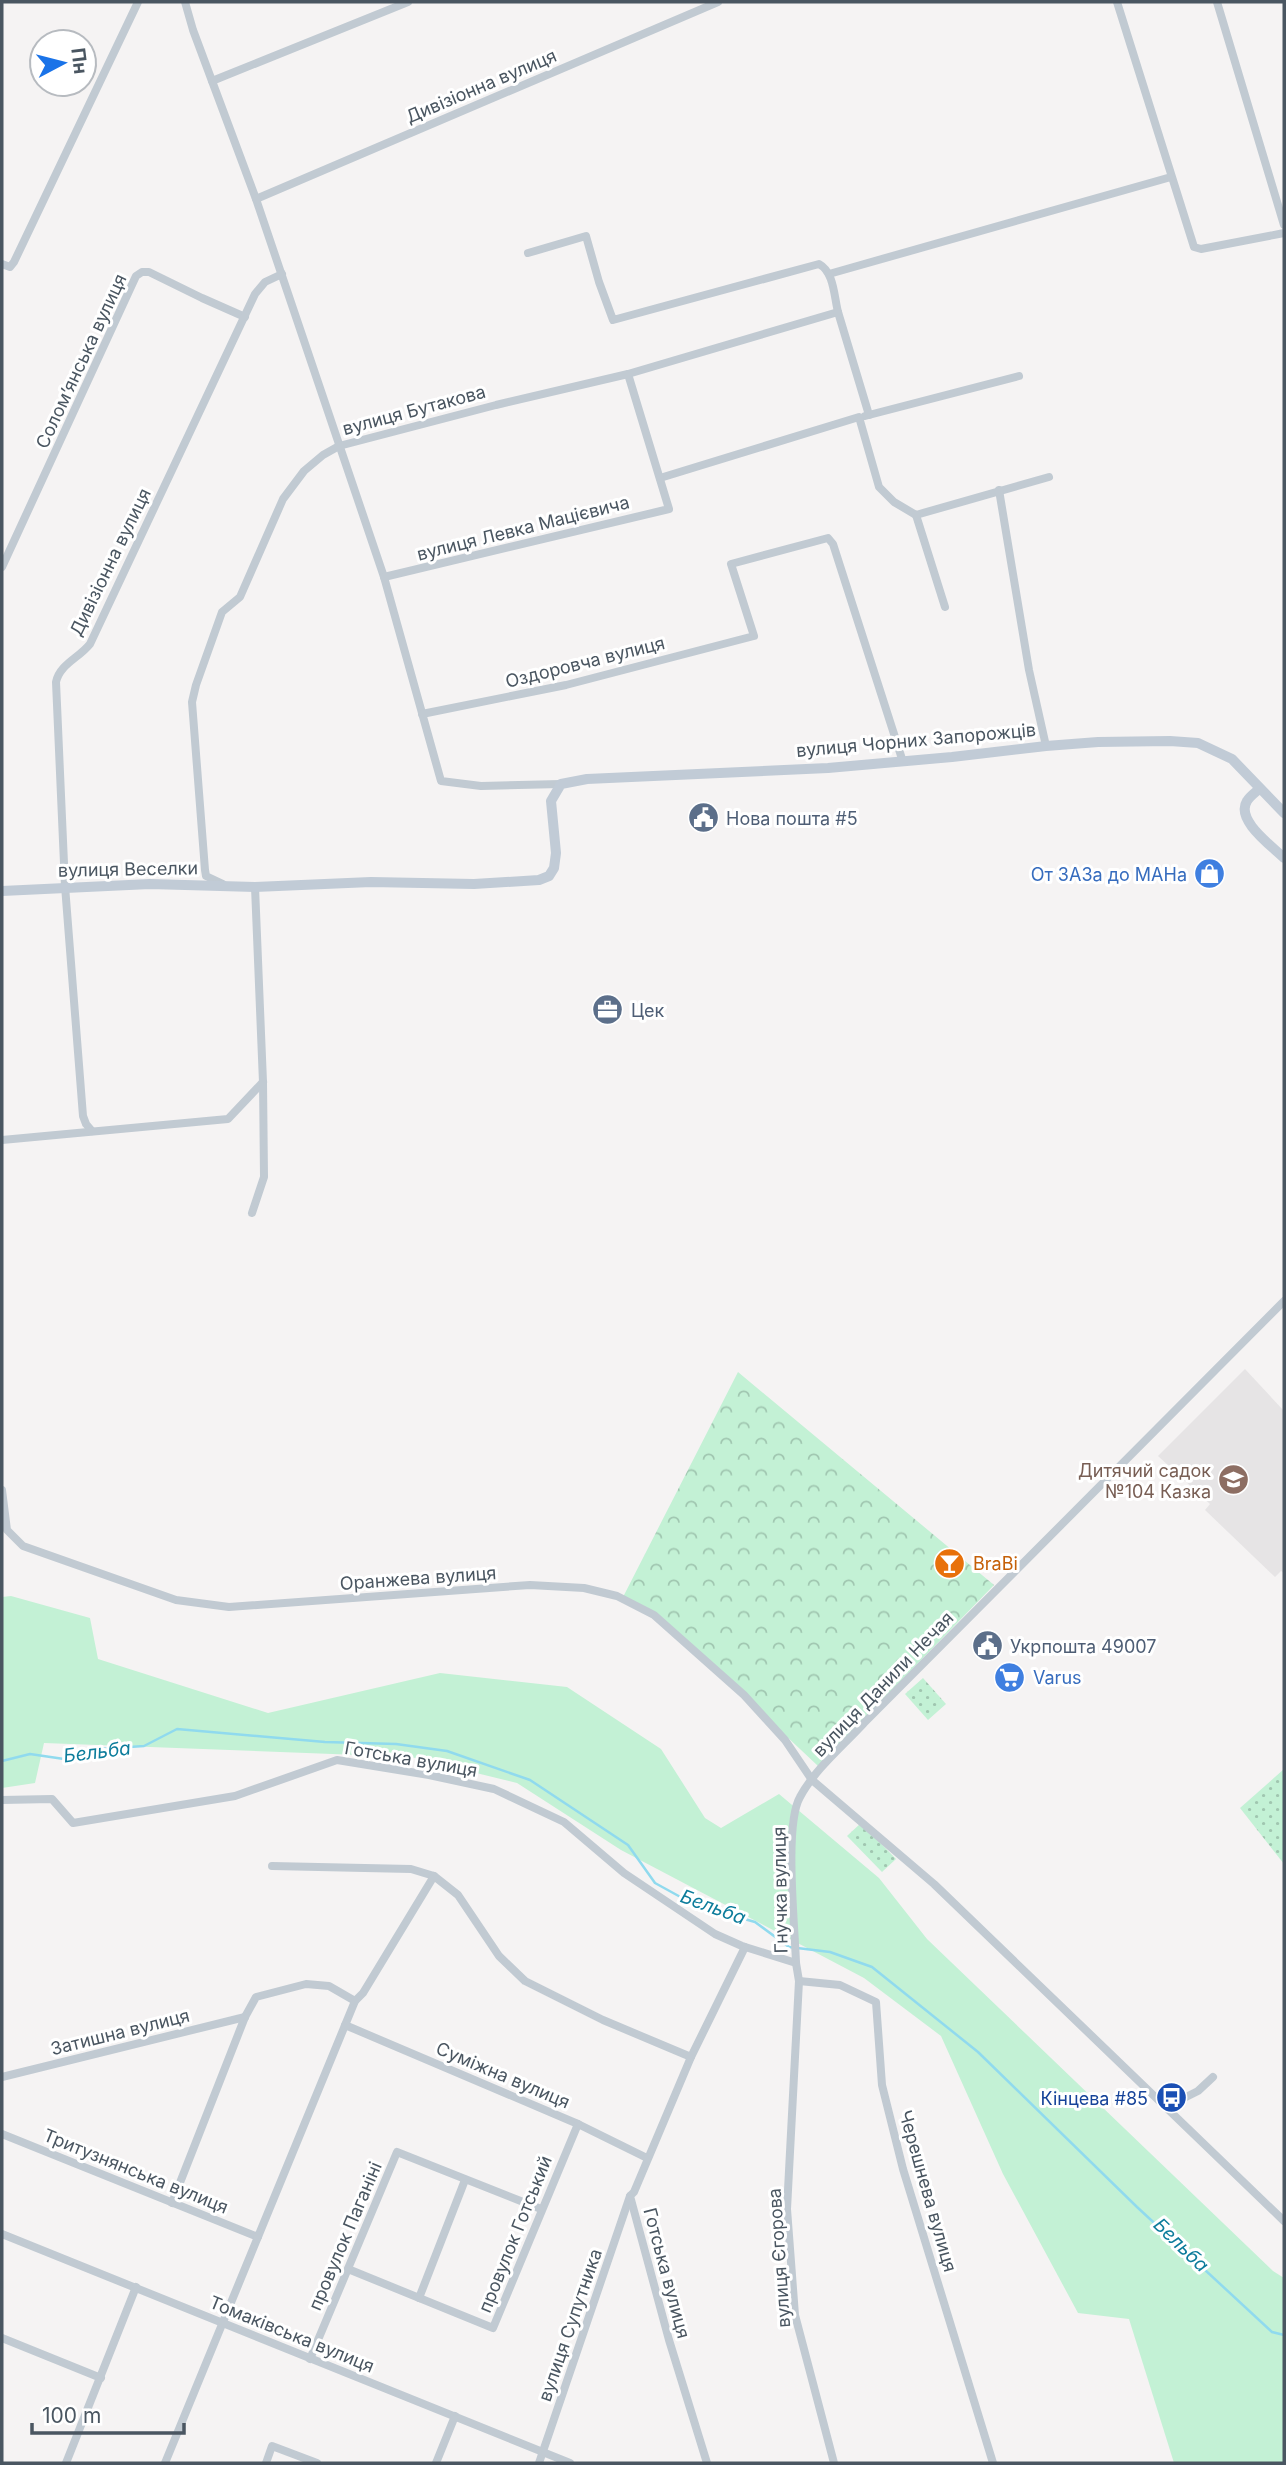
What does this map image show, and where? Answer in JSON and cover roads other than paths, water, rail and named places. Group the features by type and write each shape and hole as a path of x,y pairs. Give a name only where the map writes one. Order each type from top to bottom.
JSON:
{"street":[{"path":"2,264 10,267 14,262 138,2"},
{"path":"185,2 282,274 384,577 422,714"},
{"path":"212,81 408,2"},
{"name":"Дивізіонна вулиця","path":"256,199 718,2"},
{"path":"1118,2 1194,247 1201,249 1284,233"},
{"path":"1217,2 1284,225"},
{"path":"829,274 1171,177"},
{"path":"528,253 586,236 613,320 819,264 825,267 829,274 869,415"},
{"name":"Соломʼянська вулиця","path":"2,567 136,276 149,272 245,317"},
{"name":"Дивізіонна вулиця","path":"92,1130 83,1116 65,886 56,682 58,673 66,664 81,655 90,644 256,294 265,282 282,274"},
{"name":"вулиця Бутакова","path":"229,886 206,876 192,702 222,612 240,597 283,499 304,471 323,454 339,446 628,374 838,312"},
{"path":"628,374 660,478 859,417 1019,376"},
{"path":"859,417 879,487 894,502 916,515 945,607"},
{"path":"916,515 1049,477"},
{"name":"вулиця Левка Мацієвича","path":"384,577 669,509 660,478"},
{"path":"999,490 1029,670 1046,746"},
{"name":"Оздоровча вулиця","path":"422,714 566,685 754,636 731,564 828,538 832,541 903,762"},
{"name":"вулиця Чорних Запорожців","path":"422,714 441,781 481,786 561,784 587,779 828,768 1046,746 1154,740 1198,743 1232,759 1284,814"},
{"path":"252,1213 264,1177 255,887 371,882 474,884 538,880 549,876 554,868 556,853 551,801 561,784"},
{"path":"1259,789 1247,800 1247,820 1284,858"},
{"name":"вулиця Веселки","path":"2,891 150,884 255,887"},
{"path":"2,1140 228,1119 263,1082"},
{"name":"вулиця Данили Нечая","path":"1284,1301 864,1723 812,1780 933,1884 1284,2221"},
{"name":"Оранжева вулиця","path":"2,1490 7,1530 23,1546 176,1600 199,1605 229,1607 530,1585 584,1588 617,1597 654,1615 744,1695 785,1740 812,1780"},
{"name":"Готська вулиця","path":"2,1800 52,1798 73,1823 235,1796 337,1760 429,1775 494,1789 564,1822 624,1873 715,1934 745,1947 796,1960"},
{"name":"Гнучка вулиця","path":"796,1960 792,1833 798,1799 812,1780"},
{"path":"272,1866 411,1869 434,1876 458,1895 499,1956 526,1981 603,2020 691,2057"},
{"path":"165,2463 355,2001 363,1993 434,1876"},
{"name":"Готська вулиця","path":"707,2463 669,2340 630,2196 691,2057 745,1947"},
{"name":"вулиця Єгорова","path":"796,1960 799,1981 787,2209 795,2315 834,2463"},
{"name":"Черешнева вулиця","path":"799,1981 840,1985 876,2002 882,2085 903,2169 993,2463"},
{"path":"172,2203 245,2017 256,1997 306,1984 329,1986 355,2001"},
{"name":"Затишна вулиця","path":"2,2077 245,2017"},
{"name":"Суміжна вулиця","path":"345,2025 578,2124 647,2158"},
{"path":"1166,2107 1198,2091 1213,2077"},
{"name":"провулок Готський","path":"348,2269 493,2328 578,2124"},
{"name":"Тритузнянська вулиця","path":"2,2134 258,2237"},
{"name":"провулок Паганіні","path":"310,2359 397,2152 541,2209"},
{"path":"419,2298 466,2180"},
{"name":"вулиця Супутника","path":"539,2463 630,2196"},
{"name":"Томаківська вулиця","path":"2,2234 570,2463"},
{"path":"66,2463 136,2287"},
{"path":"2,2338 101,2378"},
{"path":"436,2463 455,2416"},
{"path":"266,2463 272,2445 317,2463"}],"waterway":[{"name":"Бельба","path":"2,1761 30,1754 64,1759 100,1749 144,1746 177,1729 325,1742 396,1744 447,1751 530,1780 628,1845 655,1883 695,1905 755,1922 789,1947 830,1952 872,1967 978,2052 1137,2207 1272,2332 1284,2335"}],"place":[{"name":"Нова пошта #5","path":"703,818"},
{"name":"От ЗАЗа до МАНа","path":"1210,874"},
{"name":"Цек","path":"608,1010"},
{"name":"Дитячий садок №104 Казка","path":"1234,1480"},
{"name":"BraBi","path":"950,1563"},
{"name":"Укрпошта 49007","path":"987,1646"},
{"name":"Varus","path":"1010,1677"},
{"name":"Кінцева #85","path":"1171,2098"}]}
